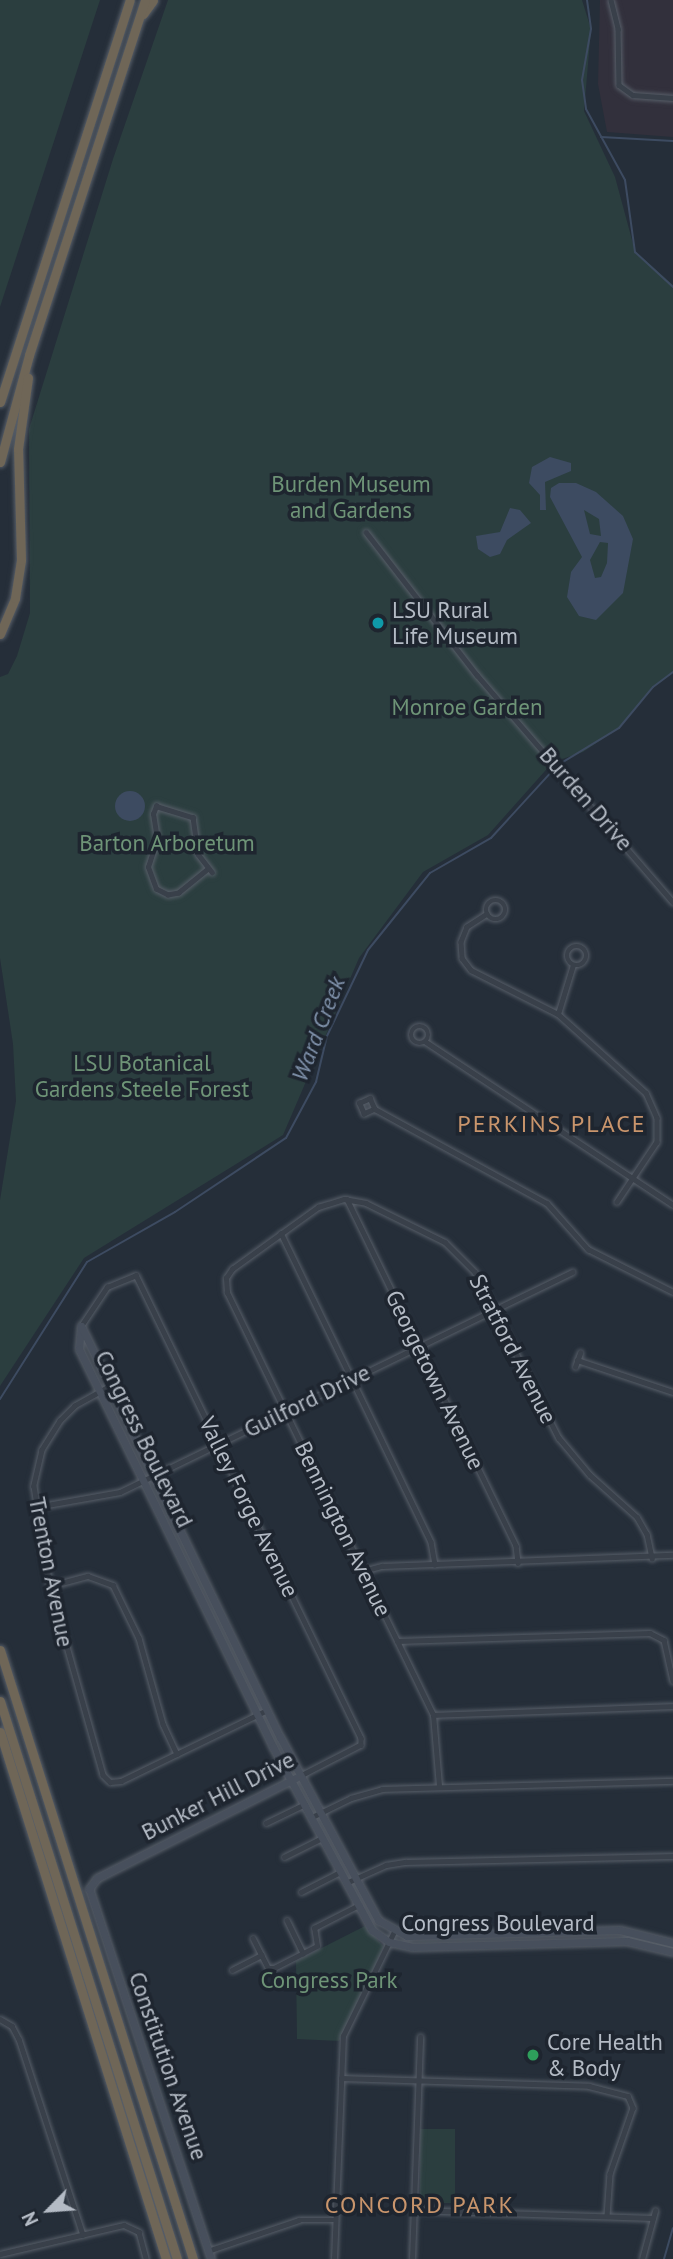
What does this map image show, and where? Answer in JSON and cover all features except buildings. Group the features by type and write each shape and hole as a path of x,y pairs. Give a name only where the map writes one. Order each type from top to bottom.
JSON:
{"highway":[{"path":"0,402 130,0"},
{"path":"0,462 29,355 145,0"},
{"path":"139,18 153,0"},
{"path":"0,634 15,598 21,560 18,449 29,355"},
{"path":"0,391 6,380"},
{"path":"0,1650 194,2259"},
{"path":"0,1701 177,2259"},
{"path":"0,1732 166,2259"}],"street":[{"path":"611,0 618,29 619,85 633,95 673,98"},
{"name":"Burden Drive","path":"366,533 464,659 565,772 673,902"},
{"path":"156,806 193,817 196,848 209,871 179,893 168,895 156,889 148,867 157,842 156,806"},
{"path":"494,900 506,906 501,919 487,914 487,906 494,900"},
{"path":"487,914 467,927 462,958 471,970 558,1014 646,1093 657,1118 657,1142 617,1202"},
{"path":"558,1014 573,965 567,953 579,946 586,958 573,965"},
{"path":"426,1042 427,1030 415,1027 412,1039 418,1044 426,1042 673,1205"},
{"path":"375,1109 547,1203 588,1249 673,1292"},
{"path":"347,1199 318,1207 281,1233 431,1542 435,1565"},
{"name":"Stratford Avenue","path":"347,1199 366,1203 455,1250 475,1272 559,1438 583,1468 637,1517 647,1534 652,1558"},
{"name":"Georgetown Avenue","path":"347,1199 516,1546 518,1563"},
{"name":"Bennington Avenue","path":"281,1233 226,1278 228,1293 433,1715 439,1786"},
{"name":"Guilford Drive","path":"36,1507 109,1496 572,1272"},
{"name":"Valley Forge Avenue","path":"81,1326 107,1287 133,1273 219,1444 362,1742"},
{"name":"Congress Boulevard","path":"81,1326 267,1710 374,1916 394,1932 414,1936 621,1930 673,1944"},
{"name":"Congress Boulevard","path":"81,1326 77,1340 83,1358 257,1714 369,1927 389,1942 412,1947 627,1941 673,1952"},
{"path":"83,1358 92,1353"},
{"path":"575,1367 580,1353"},
{"path":"577,1360 673,1392"},
{"name":"Trenton Avenue","path":"109,1387 66,1414 42,1450 35,1477 36,1507 50,1586 90,1741 110,1782 177,1754"},
{"path":"181,1558 190,1553"},
{"path":"363,1571 435,1565 652,1558 673,1555"},
{"path":"50,1586 88,1576 113,1585 139,1638 163,1724 177,1754 267,1710"},
{"path":"219,1637 229,1632"},
{"path":"397,1641 659,1634 673,1681"},
{"path":"433,1715 673,1706"},
{"name":"Bunker Hill Drive","path":"90,1885 362,1742"},
{"path":"312,1817 375,1790 673,1781"},
{"path":"266,1824 305,1804"},
{"path":"284,1857 323,1838"},
{"path":"346,1884 355,1878 406,1862 673,1856"},
{"path":"301,1892 340,1872"},
{"name":"Constitution Avenue","path":"90,1885 210,2255"},
{"path":"253,1938 272,1969 319,1945 314,1928 357,1906"},
{"path":"287,1920 303,1953"},
{"path":"334,2259 344,2029 394,1932"},
{"path":"232,1970 261,1955"},
{"path":"0,2019 12,2026 19,2039 83,2235"},
{"path":"412,2259 420,2037"},
{"path":"341,2078 595,2087 632,2101 609,2178 607,2216"},
{"path":"414,2210 653,2218"},
{"path":"642,2259 655,2211"},
{"path":"210,2255 298,2221 336,2220"},
{"path":"0,2254 132,2227 139,2232 146,2259"}],"shaded area":[{"path":"600,0 673,0 673,137 607,132 598,84"}],"green space":[{"path":"0,0 100,0 0,307"},
{"name":"Burden Museum and Gardens","path":"168,0 582,0 591,29 584,111 615,177 635,251 673,285 673,673 653,687 619,728 583,752 553,762 488,835 423,872 359,958 283,1135 84,1258 0,1386 0,1200 16,1101 13,1044 0,958 0,677 8,674 17,656 30,613 29,429 113,159"},
{"name":"Congress Park","path":"365,1926 384,1947 339,2041 297,2039 296,1961"},
{"path":"420,2129 455,2129 455,2203 420,2203"}],"water":[{"path":"550,457 571,463 571,471 545,482 546,510 540,510 540,495 529,483 532,467"},
{"path":"559,483 576,483 596,492 623,516 633,539 623,593 596,620 579,616 567,597 571,572 582,557 550,497 551,488","holes":["584,510 599,519 601,536 590,534","600,542 608,543 607,563 601,577 595,578 590,560"]},
{"path":"510,508 520,510 531,523 507,540 500,554 490,557 478,549 476,536 500,532"},
{"path":"130,791 136,792 144,800 144,812 136,820 130,821 124,820 116,812 115,806 116,800 124,792"}],"waterway":[{"name":"Ward Creek","path":"587,0 591,29 582,80 586,109 625,180 635,252 673,287"},
{"path":"601,137 673,141"},
{"name":"Ward Creek","path":"558,765 619,728 653,687 673,672"},
{"name":"Ward Creek","path":"0,1399 87,1262 175,1212 286,1138 316,1082 327,1036 368,950 430,873 491,838 554,769"},
{"path":"664,2259 673,2228"}],"place":[{"name":"LSU Rural Life Museum","path":"378,623"},
{"name":"Core Health & Body","path":"533,2055"}],"district":[{"name":"PERKINS PLACE","path":"552,1124"},
{"name":"CONCORD PARK","path":"420,2205"}],"park label":[{"name":"Monroe Garden","path":"467,707"},
{"name":"Barton Arboretum","path":"167,843"},
{"name":"LSU Botanical Gardens Steele Forest","path":"142,1076"}]}
